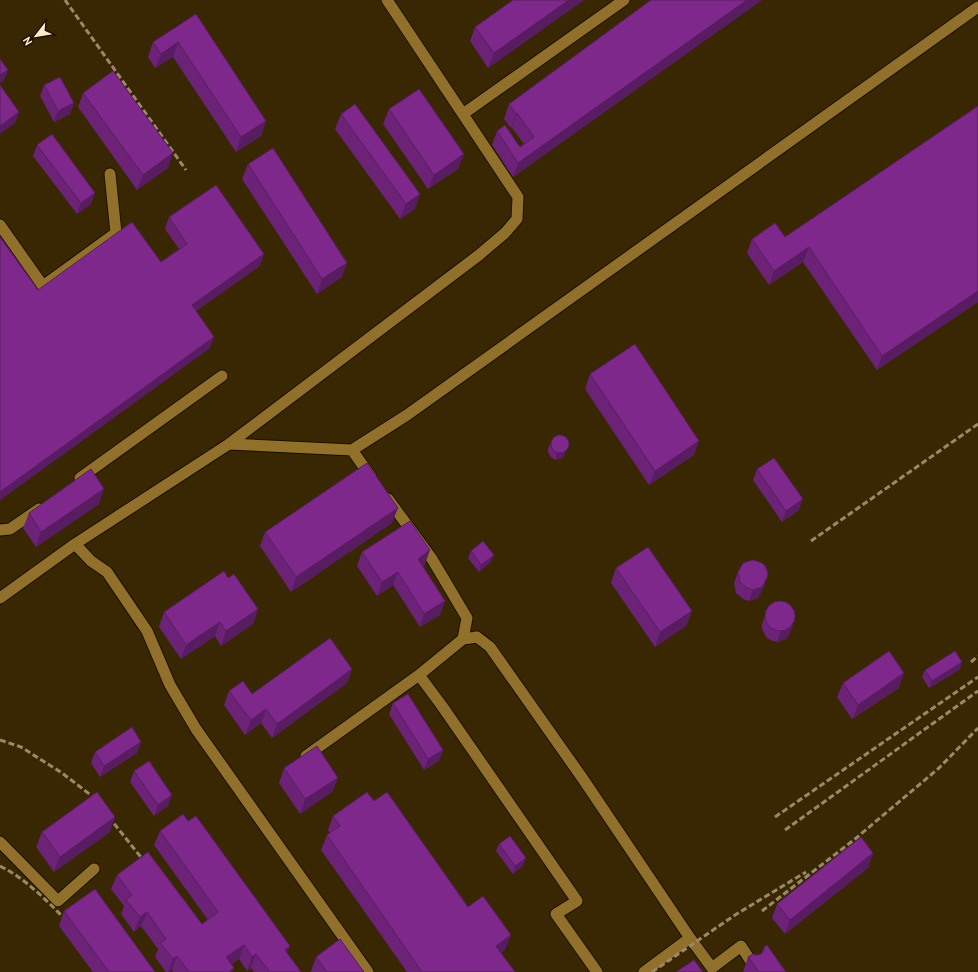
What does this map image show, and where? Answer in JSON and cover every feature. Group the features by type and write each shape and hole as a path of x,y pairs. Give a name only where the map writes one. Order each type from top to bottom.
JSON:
{"street":[{"path":"0,598 75,544 229,444 479,255 505,233 517,219 518,196 387,0"},
{"path":"463,114 624,0"},
{"path":"229,444 352,450 407,415 978,7"},
{"path":"0,225 43,286 116,233 110,174"},
{"path":"74,483 222,376"},
{"path":"352,450 432,559 467,618 463,639"},
{"path":"0,530 10,529 48,501"},
{"path":"75,544 91,561 107,572 148,631 170,685 196,729 368,972"},
{"path":"296,763 419,675 463,639 477,637 490,647 583,779 690,938 712,968 741,946 752,963"},
{"path":"419,675 577,901 556,914 597,972"},
{"path":"0,842 58,901 94,869"},
{"path":"644,972 690,938"}],"building":[{"path":"513,0 569,0 494,53 475,27"},
{"path":"651,0 747,0 518,163 497,131 505,125 520,147 534,137 509,104"},
{"path":"196,14 266,121 241,137 178,42 161,54 153,42"},
{"path":"0,59 8,70 0,75"},
{"path":"113,71 173,153 143,175 83,93"},
{"path":"60,77 74,103 58,111 44,85"},
{"path":"0,85 19,112 0,126"},
{"path":"419,89 464,154 434,175 389,109"},
{"path":"355,104 420,194 406,204 341,114"},
{"path":"978,106 978,291 882,356 809,247 774,271 752,239 775,223 785,237"},
{"path":"52,134 95,193 81,203 37,145"},
{"path":"273,148 347,263 322,279 248,164"},
{"path":"216,185 264,254 192,305 214,337 0,492 0,237 38,290 132,222 161,262 187,244 169,217"},
{"path":"635,344 699,441 655,471 590,374"},
{"path":"560,435 566,438 569,444 566,450 560,453 554,450 551,444 554,438"},
{"path":"774,458 803,499 786,511 757,469"},
{"path":"367,463 398,508 296,577 265,532"},
{"path":"91,469 104,489 41,532 29,513"},
{"path":"410,521 430,550 418,559 445,601 424,614 398,572 382,582 362,552"},
{"path":"483,541 494,555 481,565 471,551"},
{"path":"648,547 692,611 660,632 616,568"},
{"path":"753,560 762,563 768,573 762,587 753,590 747,588 740,582 738,572 743,563"},
{"path":"224,571 228,578 234,574 258,609 226,631 220,622 186,645 164,612"},
{"path":"780,601 790,606 795,616 790,626 780,631 770,626 765,616 770,606"},
{"path":"330,638 352,669 277,724 266,709 251,720 229,691 243,681 252,694"},
{"path":"889,651 904,673 858,705 843,683"},
{"path":"955,651 962,662 932,681 925,670"},
{"path":"408,694 443,750 428,759 393,703"},
{"path":"132,727 141,742 104,766 95,752"},
{"path":"317,746 338,778 305,799 284,768"},
{"path":"149,761 172,795 158,805 134,771"},
{"path":"97,792 115,817 60,857 42,832"},
{"path":"367,792 374,801 387,792 468,907 483,896 511,935 496,946 515,972 422,972 327,835 340,826 333,816"},
{"path":"183,814 188,821 196,816 290,946 285,950 301,972 270,972 256,954 252,957 244,945 226,957 234,968 230,971 231,972 189,972 177,956 173,959 160,943 166,939 147,912 140,917 126,900 132,895 117,875 148,852 202,924 218,912 160,831"},
{"path":"510,836 526,858 515,866 499,844"},
{"path":"861,837 873,853 790,920 777,904"},
{"path":"95,889 155,972 109,972 64,911"},
{"path":"340,939 364,972 327,972 316,957"},
{"path":"767,945 786,972 759,972 748,957 753,954 761,954 764,951 764,947"},
{"path":"694,960 703,972 676,972"}],"railway":[{"path":"65,0 186,170"},
{"path":"811,541 978,424"},
{"path":"971,662 978,656"},
{"path":"775,817 978,677"},
{"path":"785,830 978,691"},
{"path":"762,911 855,839 939,768 978,728"},
{"path":"0,740 21,747 62,773 92,796 148,866"},
{"path":"0,866 27,884 66,920"},
{"path":"652,972 735,915 806,872"}]}
